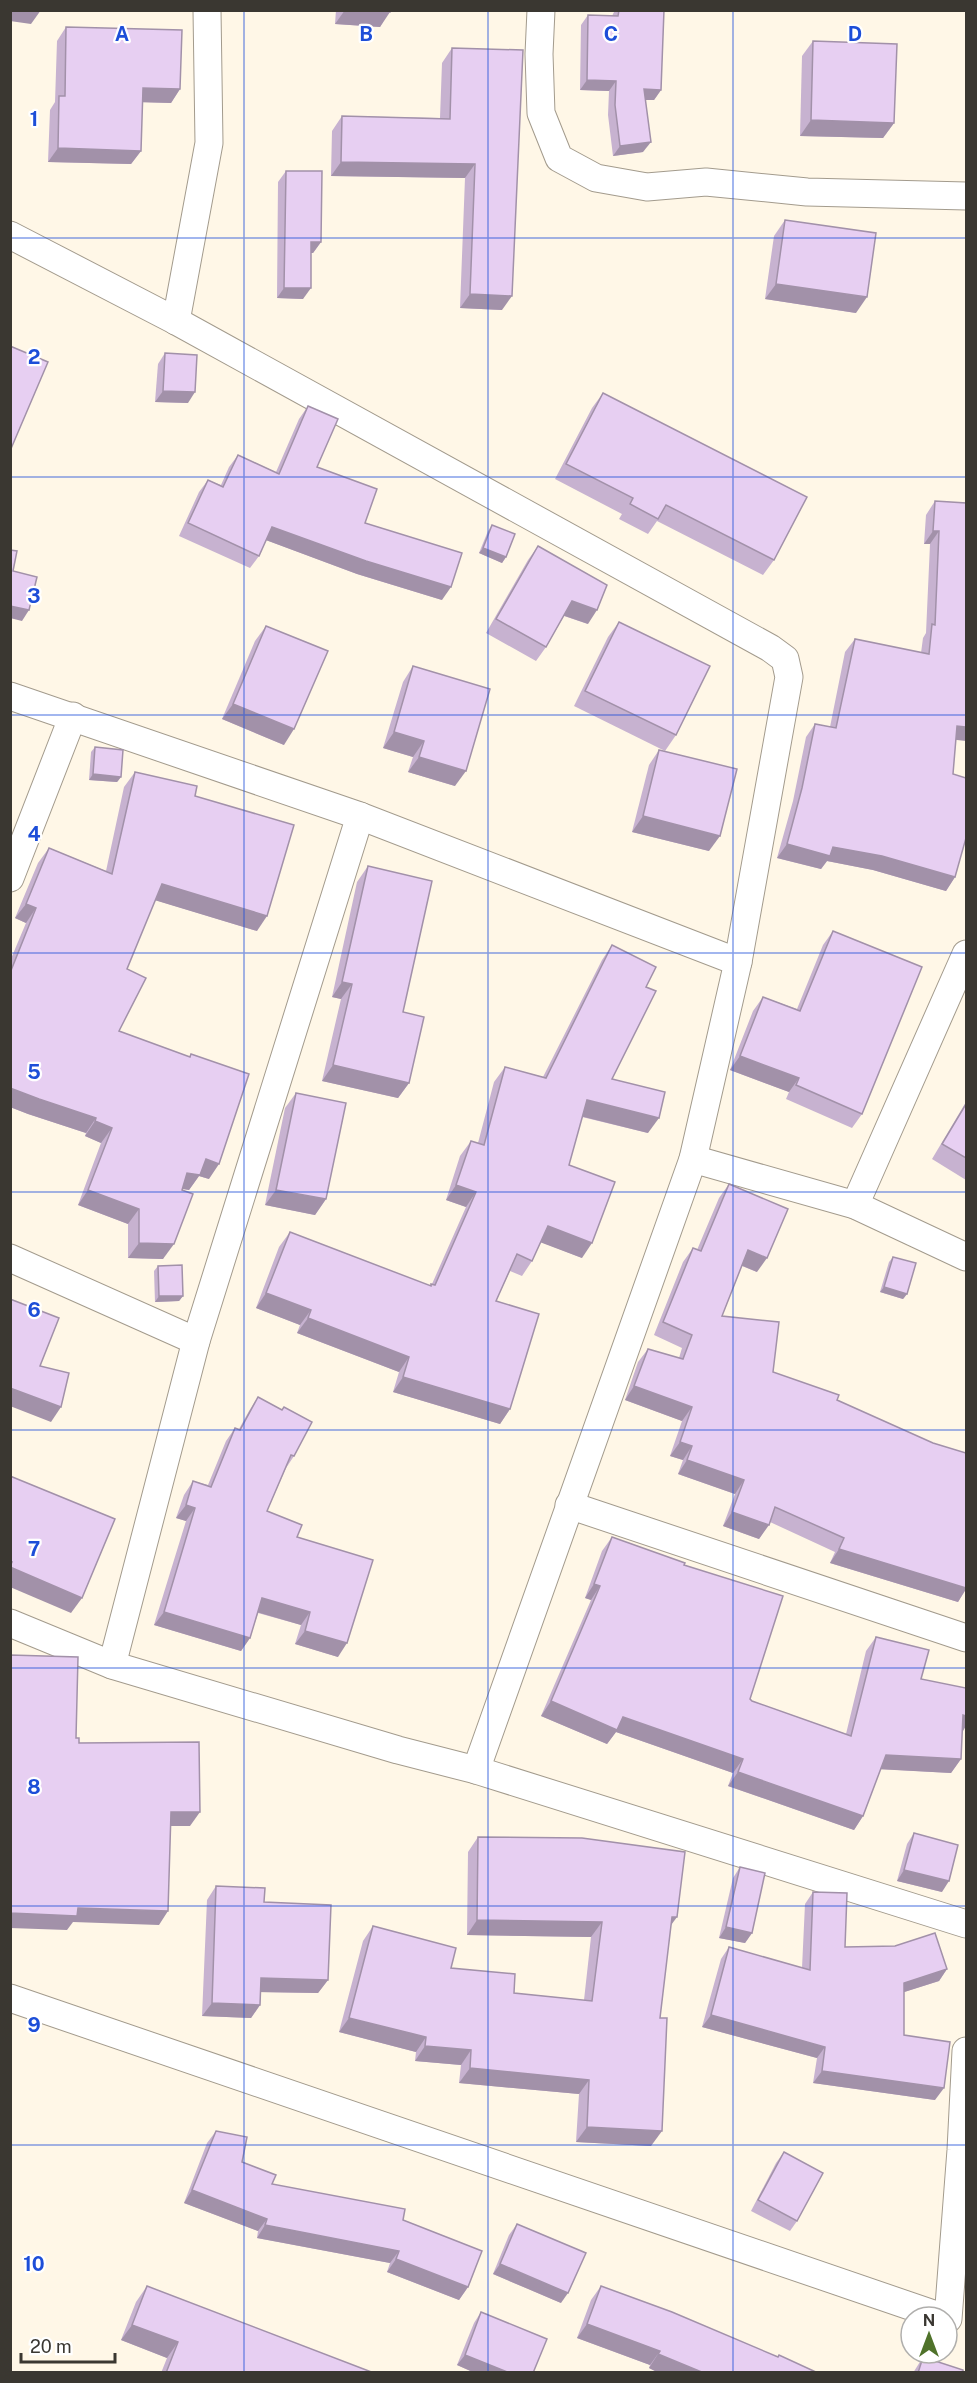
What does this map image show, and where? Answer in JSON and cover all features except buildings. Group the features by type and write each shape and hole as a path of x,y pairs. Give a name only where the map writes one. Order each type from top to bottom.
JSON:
{"street":[{"path":"176,321 209,143 207,10"},
{"path":"541,10 539,54 541,113 559,158 597,178 647,187 706,182 807,192 966,196"},
{"path":"10,235 176,321 770,648 785,659 789,677 738,962 693,1159 476,1770"},
{"path":"10,696 360,816 738,962"},
{"path":"10,878 73,716"},
{"path":"112,1665 196,1341 360,816"},
{"path":"855,1205 966,954"},
{"path":"693,1159 855,1205 966,1257"},
{"path":"10,1258 196,1341"},
{"path":"569,1505 966,1638"},
{"path":"10,1623 112,1665 398,1750 476,1770 966,1924"},
{"path":"10,1998 907,2305"},
{"path":"952,2305 966,2051"}]}
